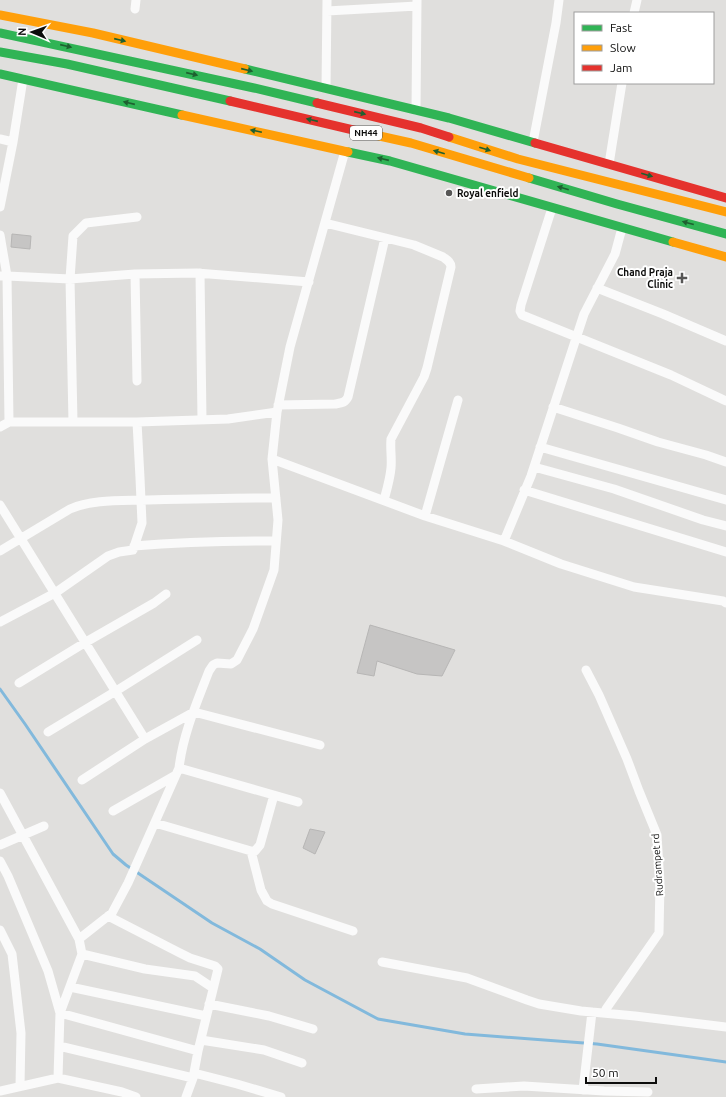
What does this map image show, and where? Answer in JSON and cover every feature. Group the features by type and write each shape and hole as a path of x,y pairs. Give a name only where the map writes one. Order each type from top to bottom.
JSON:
{"main road":[{"path":"0,15 93,33 449,118 726,198"},
{"name":"NH44","path":"0,33 254,88 421,128 518,159 726,212"},
{"name":"NH44","path":"0,52 74,66 411,144 726,234"},
{"path":"0,74 390,161 726,257"}],"street":[{"path":"326,88 327,0"},
{"path":"533,142 559,0"},
{"path":"634,12 637,0"},
{"path":"327,11 418,2 416,110"},
{"path":"0,207 13,142 23,79"},
{"path":"609,164 622,84"},
{"path":"0,139 13,142"},
{"path":"79,939 112,913 128,883 178,771 181,754 208,671 217,663 230,664 237,660 253,629 274,570 278,520 272,459 277,409 290,347 345,151"},
{"path":"552,208 521,305 521,313 524,316 671,375 726,401"},
{"path":"73,422 70,279 73,236 86,223 137,217"},
{"path":"325,222 414,246 443,257 449,262 451,267 424,377 391,439 392,468 384,500"},
{"path":"504,541 534,466 584,314 615,254 622,228"},
{"path":"0,235 8,362 9,422"},
{"path":"0,427 9,422 137,422 228,419 277,409 344,402 346,401 386,238"},
{"path":"3,276 70,279 135,274 200,273 309,282"},
{"path":"200,273 202,420"},
{"path":"135,274 137,381"},
{"path":"597,288 726,341"},
{"path":"0,368 8,362"},
{"path":"425,516 458,400"},
{"path":"553,407 658,442 726,462"},
{"path":"1,619 54,593 108,556 118,552 133,550 142,523 137,422"},
{"path":"540,447 726,500"},
{"path":"272,459 425,516 504,541 561,564 634,587 722,601 726,603"},
{"path":"534,466 614,489 703,520 726,526"},
{"path":"524,490 726,552"},
{"path":"0,551 70,509 80,505 101,502 141,500 276,498"},
{"path":"0,505 145,739"},
{"path":"134,546 211,541 276,541"},
{"path":"19,683 154,603 166,594"},
{"path":"48,732 197,640"},
{"name":"Rudrampet rd","path":"586,670 599,695 627,759 657,835 660,883 659,933 606,1009"},
{"path":"82,780 145,739 194,712 320,745"},
{"path":"113,811 178,771 298,802"},
{"path":"0,793 79,939 82,954 60,1013"},
{"path":"155,823 255,851 260,845 274,795"},
{"path":"0,845 44,826"},
{"path":"251,851 262,890 268,901 272,904 353,931"},
{"path":"0,861 8,876 48,970 60,1013 58,1078"},
{"path":"108,916 190,958 215,966 218,970 193,1075 186,1097"},
{"path":"0,930 12,954 21,1032 20,1086"},
{"path":"82,954 145,969 195,976 213,988"},
{"path":"382,962 467,978 539,1004 592,1012 726,1027"},
{"path":"70,987 206,1016"},
{"path":"209,1004 269,1016 313,1029"},
{"path":"583,1090 592,1012"},
{"path":"60,1013 198,1051"},
{"path":"201,1040 264,1050 302,1063"},
{"path":"59,1046 237,1084 281,1097"},
{"path":"0,1091 58,1078 122,1092 136,1097"},
{"path":"476,1089 524,1086 648,1092"},
{"path":"537,1097 538,1087"}],"building":[{"path":"12,234 31,236 30,249 11,247"},
{"path":"370,625 455,650 442,676 417,674 377,661 374,676 357,673"},
{"path":"310,829 325,832 315,854 303,848"}],"waterway":[{"path":"0,689 113,854 126,865 212,923 260,949 305,980 378,1019 465,1034 597,1044 726,1062"}],"traffic: fast":[{"path":"0,33 317,103"},
{"path":"0,52 67,64 230,101"},
{"path":"245,69 449,118 535,143"},
{"path":"0,74 182,115"},
{"path":"348,152 390,161 673,242"},
{"path":"529,178 726,234"}],"traffic: slow":[{"path":"0,15 93,33 245,69"},
{"path":"182,115 348,152"},
{"path":"366,133 411,143 529,178"},
{"path":"449,137 518,159 726,212"},
{"path":"673,242 726,257"}],"traffic: jam":[{"path":"230,101 366,133"},
{"path":"317,103 421,128 449,137"},
{"path":"535,143 726,198"}],"place":[{"name":"Royal enfield","path":"449,193"},
{"name":"Chand Praja Clinic","path":"682,278"}]}
